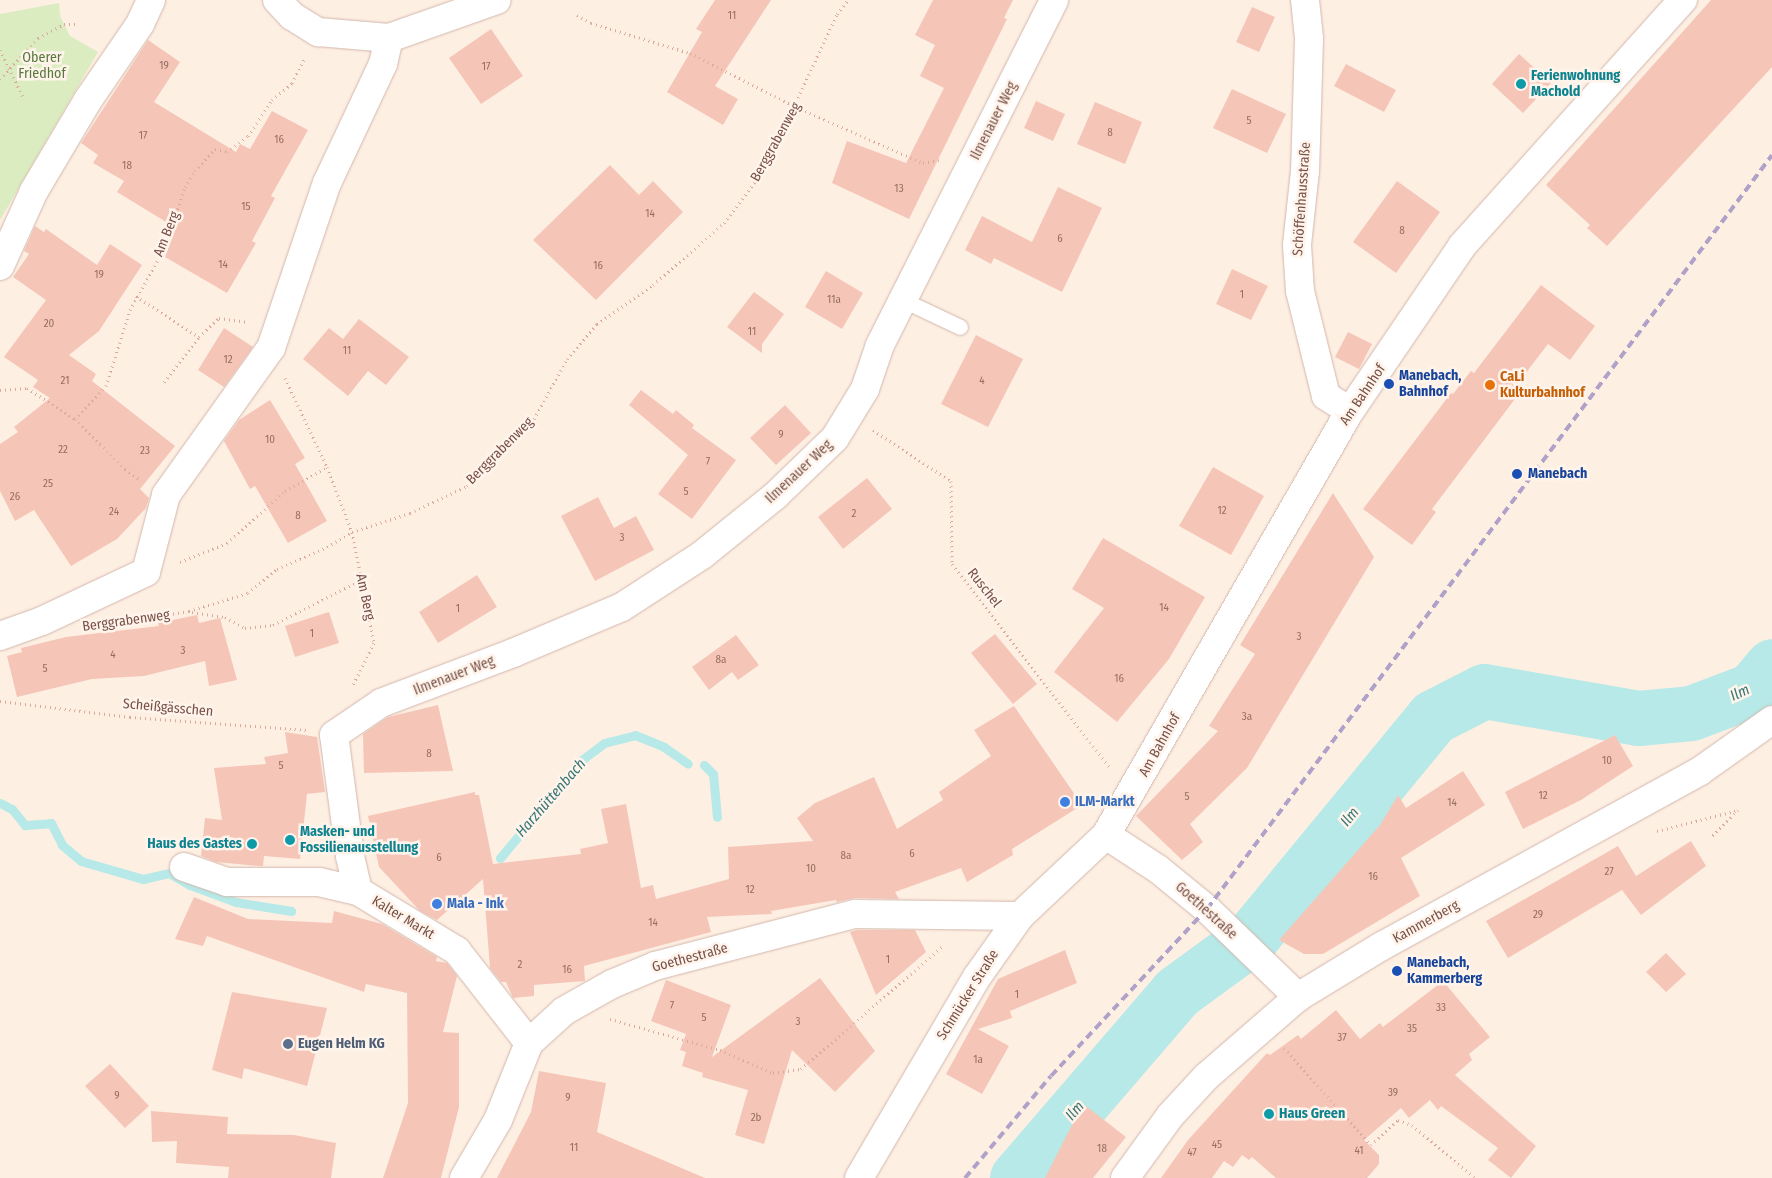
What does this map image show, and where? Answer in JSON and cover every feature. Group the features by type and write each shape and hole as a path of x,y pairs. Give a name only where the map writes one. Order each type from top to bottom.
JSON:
{"street":[{"path":"0,266 34,190 88,100 140,24 151,0"},
{"path":"278,0 292,16 318,32 389,38 497,0"},
{"name":"Ilmenauer Weg","path":"334,735 381,703 513,653 622,607 702,555 774,496 835,438 865,389 880,345 1054,0"},
{"name":"Schöffenhausstraße","path":"1305,0 1309,39 1305,170 1297,245 1300,291 1326,396 1350,411"},
{"name":"Am Bahnhof","path":"1106,835 1132,796 1350,411 1462,246 1683,0"},
{"path":"0,636 42,621 146,572 166,495 271,348 328,183 383,64 389,38"},
{"name":"Kammerberg","path":"1125,1178 1170,1116 1206,1077 1298,997 1398,938 1700,771 1772,720"},
{"name":"Kalter Markt","path":"334,735 350,856 358,891 457,951 529,1043"},
{"name":"Goethestraße","path":"1106,835 1158,869 1219,920 1298,997"},
{"name":"Schmücker Straße","path":"859,1178 977,977 1020,916 1106,835"},
{"path":"184,867 228,882 319,882 358,891"},
{"name":"Goethestraße","path":"464,1178 498,1120 529,1043 564,1011 612,984 655,966 855,914 976,917 1020,916"}],"lane":[{"path":"903,300 960,327"}],"path":[{"name":"Berggrabenweg","path":"103,625 189,611 248,593 277,568 327,547 352,532 410,513 467,486 534,419 567,359 597,324 653,285 724,223 764,170 796,107 837,14 848,0"},
{"path":"577,15 591,23 690,53 796,107 923,164 947,158"},
{"path":"0,79 8,67 38,38 64,24 75,24"},
{"name":"Am Berg","path":"75,419 106,386 136,296 165,247 185,187 195,171 215,149 227,152 248,136 272,100 292,83 318,32"},
{"path":"0,50 24,97"},
{"path":"136,296 199,337"},
{"path":"164,382 199,337 220,318 250,322"},
{"name":"Am Berg","path":"271,348 327,467 352,532 374,643 352,686"},
{"path":"0,390 26,388 75,419 124,469 166,495"},
{"name":"Ruschel","path":"835,438 871,429 951,481 952,564 1132,796"},
{"path":"146,572 162,570 227,543 285,491 327,467"},
{"path":"189,611 224,617 245,628 272,625 361,580"},
{"name":"Scheißgässchen","path":"0,701 130,717 308,730 334,735"},
{"path":"1654,832 1738,810 1710,838"},
{"path":"608,1019 720,1050 773,1073 801,1069 976,917"},
{"path":"1283,1047 1371,1145 1398,1120 1412,1125 1475,1178"}],"green space":[{"name":"Oberer Friedhof","path":"59,3 60,16 70,36 98,52 0,220 0,14"}],"building":[{"path":"715,0 771,0 715,86 738,99 723,125 667,92 702,32 696,29"},
{"path":"933,0 1013,0 1004,18 1007,19 909,219 832,183 847,141 906,163 944,88 920,76 935,45 915,35"},
{"path":"1711,0 1772,0 1772,67 1607,246 1587,228 1590,225 1546,185"},
{"path":"1252,7 1275,17 1259,52 1236,42"},
{"path":"491,29 523,76 481,104 449,58"},
{"path":"148,40 180,62 154,102 236,152 240,144 250,149 272,111 308,130 271,196 275,198 252,241 256,243 227,293 165,257 176,228 117,192 124,181 93,163 98,155 81,143"},
{"name":"Ferienwohnung Machold","path":"1519,54 1551,83 1523,113 1492,84"},
{"path":"1346,64 1396,90 1384,112 1334,86"},
{"path":"1232,89 1286,114 1267,153 1213,128"},
{"path":"1036,101 1065,114 1053,141 1024,128"},
{"path":"1095,102 1142,122 1125,164 1077,144"},
{"path":"610,165 639,195 653,181 683,212 596,300 533,240"},
{"path":"1397,181 1440,212 1396,273 1353,242"},
{"path":"1058,187 1102,208 1062,292 994,258 991,264 965,250 982,216 1032,242"},
{"path":"35,226 44,232 46,229 97,265 110,244 142,265 99,331 69,355 96,374 92,381 175,446 140,489 149,498 146,508 117,539 71,566 34,510 15,521 0,491 0,444 18,432 14,427 50,398 33,387 38,380 4,357 46,300 13,277 29,254 24,251"},
{"path":"1232,269 1268,286 1251,320 1216,304"},
{"path":"826,271 863,293 842,329 805,307"},
{"name":"CaLi Kulturbahnhof","path":"1541,285 1595,326 1570,360 1548,344 1518,383 1524,387 1432,509 1436,512 1412,545 1363,509 1451,393 1453,394 1471,371 1474,373"},
{"path":"754,292 784,314 762,344 762,353 727,327"},
{"path":"359,319 409,357 386,385 368,371 348,396 303,359 329,328 343,339"},
{"path":"224,328 253,347 224,387 198,370"},
{"path":"1348,332 1372,344 1359,369 1335,357"},
{"path":"976,335 1023,359 988,427 941,404"},
{"path":"641,390 673,414 676,410 694,425 692,428 736,460 692,519 658,494 688,455 629,405"},
{"path":"270,400 305,458 295,464 327,521 288,543 255,486 250,489 224,441 239,420"},
{"path":"785,405 811,433 776,465 750,438"},
{"path":"1213,467 1264,496 1231,555 1179,526"},
{"path":"867,478 892,509 843,549 818,517"},
{"path":"1333,493 1374,557 1247,768 1190,824 1203,842 1182,860 1136,816 1218,731 1209,726 1255,654 1240,645"},
{"path":"598,497 614,528 636,516 654,550 595,581 561,516"},
{"path":"1103,538 1205,597 1169,659 1117,722 1054,672 1104,608 1072,589"},
{"path":"477,575 497,607 438,643 419,612"},
{"path":"329,612 339,643 295,657 285,626"},
{"path":"197,615 199,623 220,618 237,680 209,686 205,661 144,676 92,679 17,697 7,656 22,652 21,648 66,637 159,626 158,623"},
{"path":"995,634 1037,684 1013,704 971,653"},
{"path":"736,635 759,665 738,680 732,672 709,690 692,667"},
{"path":"438,705 453,771 364,773 363,734 388,717"},
{"path":"1014,706 1082,805 1012,849 1013,855 967,882 961,868 895,892 899,899 855,898 771,911 772,914 707,917 711,932 584,966 585,981 534,985 534,996 513,998 506,982 501,982 490,968 483,879 437,920 420,911 379,867 368,816 475,792 475,795 479,795 493,864 581,854 580,849 608,843 601,809 626,804 641,888 653,885 656,899 729,879 728,847 813,841 797,818 815,803 874,777 897,829 943,800 939,792 991,756 974,730"},
{"path":"285,732 317,737 325,792 307,794 300,859 264,856 263,866 259,866 216,862 201,856 205,818 222,820 214,768 266,764 264,757 288,753"},
{"path":"1615,735 1633,766 1581,800 1523,829 1505,792"},
{"path":"1463,771 1485,805 1401,858 1420,896 1323,954 1304,954 1279,940 1380,825 1398,795 1406,808"},
{"path":"1691,841 1706,866 1641,915 1622,890 1508,958 1486,921 1618,846 1636,876"},
{"path":"194,897 248,919 332,923 334,911 382,924 437,957 436,961 447,963 457,976 443,1032 459,1033 459,1107 441,1178 383,1178 408,1103 407,993 366,984 364,992 207,936 203,946 175,939"},
{"path":"857,930 915,930 926,952 876,995 850,932"},
{"path":"1065,950 1077,983 1010,1011 1012,1018 978,1029 1009,1046 982,1094 946,1074 998,979"},
{"path":"1666,953 1686,974 1666,992 1646,972"},
{"path":"820,978 875,1051 835,1092 792,1050 764,1144 735,1135 748,1090 702,1077 703,1073 682,1066 686,1052 680,1050 686,1034 651,1021 666,980 731,1005 712,1057"},
{"path":"1443,981 1490,1037 1469,1054 1472,1060 1455,1075 1536,1146 1511,1178 1488,1160 1498,1148 1441,1106 1438,1110 1430,1100 1409,1118 1401,1108 1364,1140 1379,1155 1379,1164 1367,1178 1276,1178 1252,1157 1249,1160 1242,1155 1233,1167 1224,1161 1212,1178 1161,1178 1188,1140 1267,1053 1270,1055 1298,1035 1301,1039 1336,1010 1360,1039 1380,1023 1383,1027"},
{"path":"232,992 327,1008 307,1086 244,1068 242,1079 212,1070"},
{"path":"110,1064 149,1106 125,1128 85,1086"},
{"path":"539,1071 606,1083 597,1132 705,1178 497,1178 531,1112"},
{"path":"1086,1106 1126,1137 1093,1178 1045,1178 1075,1119"},
{"path":"151,1111 228,1117 227,1134 294,1135 336,1143 331,1178 228,1178 229,1167 176,1163 177,1141 152,1142"}],"waterway":[{"name":"Ilm","path":"1017,1178 1177,992 1251,938 1433,717 1484,691 1638,718 1691,713 1752,690 1772,666"},
{"name":"Harzhüttenbach","path":"500,858 583,759 604,743 635,735 664,747 688,764"},
{"name":"Harzhüttenbach","path":"704,765 713,774 717,817"},
{"name":"Harzhüttenbach","path":"0,803 12,809 25,825 51,823 62,845 81,861 143,879 169,873 190,885 236,902 291,911"},
{"name":"Harzhüttenbach","path":"1254,906 1268,918"}],"railway":[{"path":"965,1178 1051,1076 1207,909 1772,155"}],"place":[{"name":"Ferienwohnung Machold","path":"1521,84"},
{"name":"Manebach, Bahnhof","path":"1389,384"},
{"name":"CaLi Kulturbahnhof","path":"1490,385"},
{"name":"Manebach","path":"1517,474"},
{"name":"ILM-Markt","path":"1065,802"},
{"name":"Masken- und Fossilienausstellung","path":"290,840"},
{"name":"Haus des Gastes","path":"252,844"},
{"name":"Mala - Ink","path":"437,904"},
{"name":"Manebach, Kammerberg","path":"1397,971"},
{"name":"Eugen Helm KG","path":"288,1044"},
{"name":"Haus Green","path":"1269,1114"}]}
